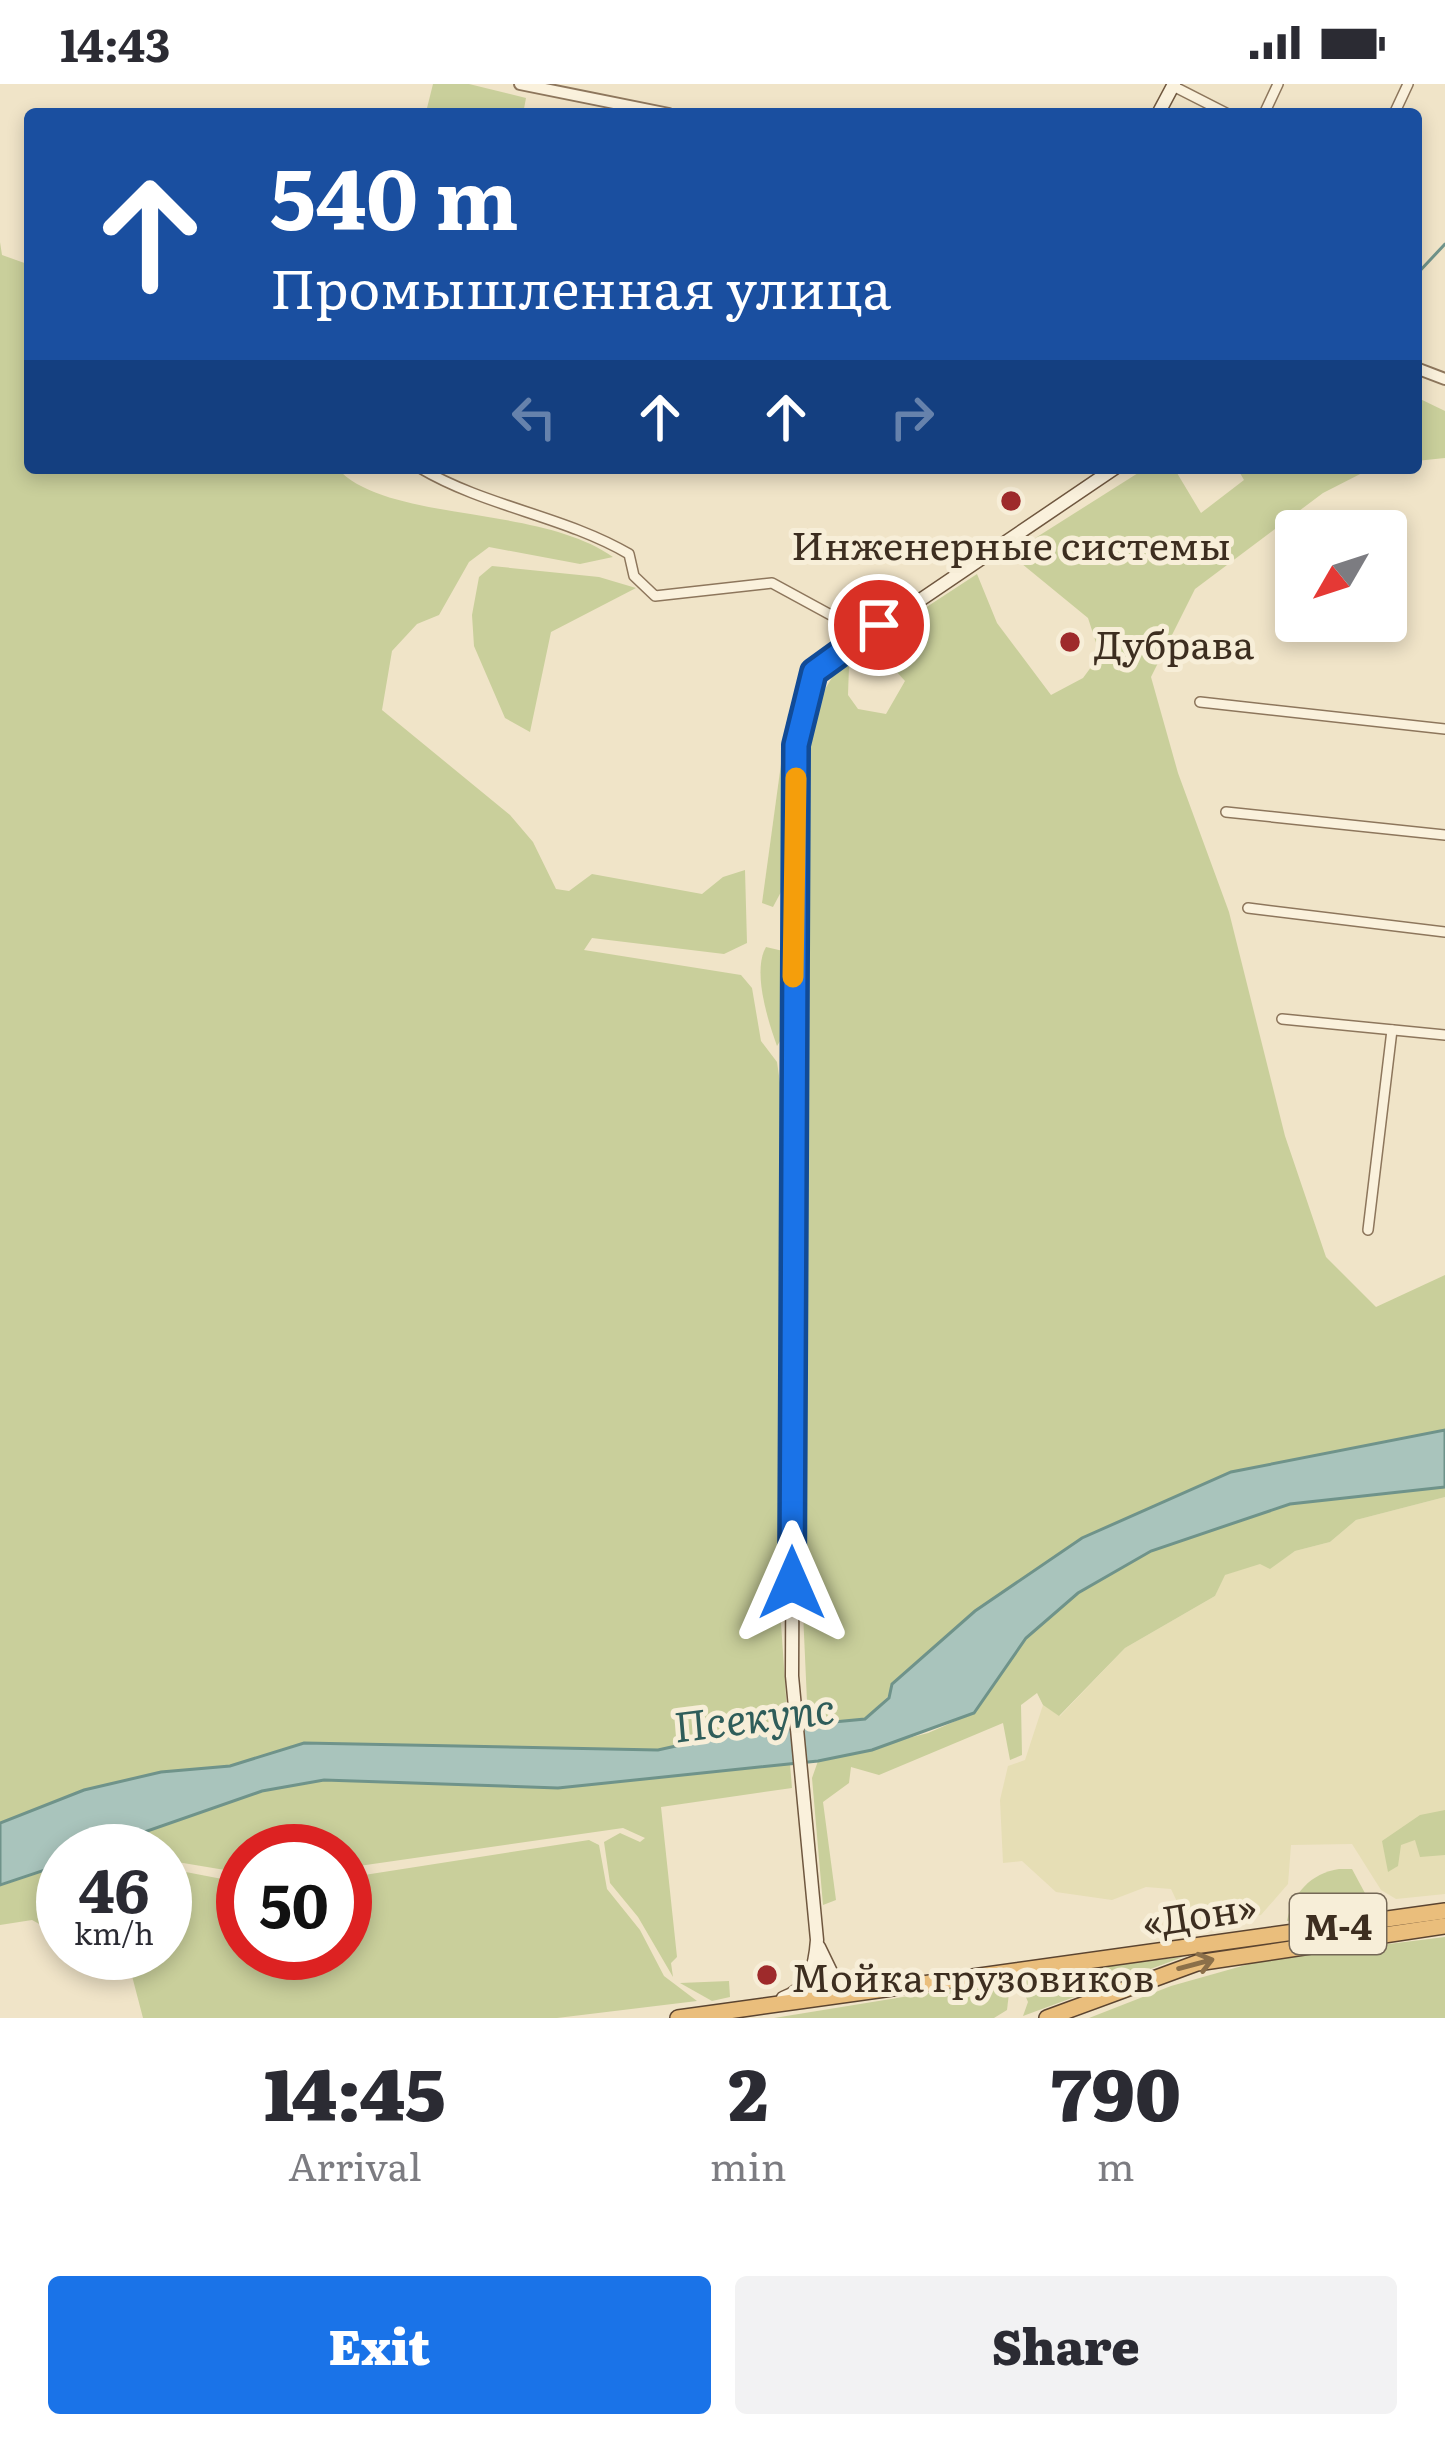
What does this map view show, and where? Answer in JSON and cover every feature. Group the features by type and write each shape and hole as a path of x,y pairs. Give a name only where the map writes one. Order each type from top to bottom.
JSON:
{"highway":[{"name":"«Дон»","path":"678,2018 1445,1911"},
{"name":"«Дон»","path":"1047,2018 1197,1963 1445,1926"}],"main road":[{"path":"817,1940 792,1676 793,901 801,711 814,672 1106,474"},
{"name":"М-4","path":"817,1940 828,1970 840,1983 898,1987"},
{"name":"М-4","path":"736,2013 800,1990 811,1976 817,1940"}],"street":[{"path":"520,84 639,108"},
{"path":"1174,85 1217,108"},
{"path":"432,474 498,507 610,543 629,554 634,576 655,596 772,583 850,626 860,638"},
{"path":"1200,701 1445,729"},
{"path":"1226,812 1445,835"},
{"path":"1248,908 1445,932"},
{"path":"1282,1019 1445,1035"},
{"path":"1368,1230 1392,1030"}],"shaded area":[{"path":"1445,1497 1445,1894 1396,1899 1381,1890 1352,1844 1291,1845 1288,1884 1261,1915 1189,1927 1171,1889 1146,1887 1112,1900 1056,1892 1022,1861 1003,1863 1000,1800 1008,1766 1025,1760 1043,1705 1060,1716 1125,1648 1215,1596 1224,1575 1260,1563 1270,1568 1295,1551 1330,1542 1356,1520"}],"green space":[{"path":"433,84 469,84 526,98 524,108 427,108"},
{"path":"0,242 2,255 24,263 24,474 345,474 390,498 545,528 613,557 580,564 489,547 469,562 439,615 417,624 392,651 382,710 510,815 533,842 556,889 569,891 592,874 702,894 723,877 745,870 747,943 724,954 592,938 584,950 741,975 752,988 761,1041 777,1062 783,1104 779,1594 788,1726 658,1750 304,1743 230,1766 161,1772 84,1790 0,1823"},
{"path":"1422,400 1445,411 1445,458 1422,460"},
{"path":"1137,474 1178,474 1201,513 1244,480 1240,474 1360,474 1300,510 1275,510 1275,529 1195,589 1151,677 1178,773 1229,912 1285,1136 1326,1257 1376,1307 1445,1275 1445,1430 1231,1472 1082,1538 975,1611 865,1719 808,1724 797,1477 805,1222 800,1175 807,992 802,953 809,928 801,838 811,713 837,669 849,666 848,695 858,709 886,714 905,681 895,670 874,673 855,654 977,574 997,623 1051,695 1083,678 1100,655 1088,618 1010,554"},
{"path":"492,566 599,577 636,588 551,632 530,732 505,718 474,646 472,615 479,577"},
{"path":"788,713 782,890 773,907 762,903"},
{"path":"766,947 783,951 782,1038 777,1046 761,982"},
{"path":"1445,1487 1445,1497 1356,1520 1330,1542 1295,1551 1270,1569 1260,1564 1225,1575 1215,1596 1125,1648 1059,1716 1043,1705 1037,1693 1021,1705 1022,1755 1010,1760 1003,1723 879,1775 851,1767 849,1783 823,1802 836,1900 823,1905 812,1778 818,1761 928,1733 974,1713 1026,1638 1078,1593 1151,1551 1290,1504"},
{"path":"790,1764 792,1788 661,1807 677,1957 671,1963 673,1977 638,1917 610,1883 604,1842 620,1833 640,1842 645,1838 623,1828 372,1864 372,1824 216,1824 216,1868 192,1864 192,1824 167,1824 262,1791 324,1780 558,1788"},
{"path":"1445,1810 1445,1855 1420,1857 1415,1840 1401,1845 1398,1866 1388,1872 1382,1841 1420,1815"},
{"path":"589,1840 599,1845 607,1889 640,1930 664,1976 697,2001 557,2018 143,2018 133,1980 192,1980 192,1873 216,1878 216,1980 372,1980 372,1874"},
{"path":"1339,1869 1352,1869 1374,1910 1287,1921 1304,1886"},
{"path":"36,1873 36,1922 0,1925 0,1885"},
{"path":"1445,1937 1445,2018 1089,2018 1171,1986 1267,1959"},
{"path":"1183,1957 1023,2016 1028,2002 1017,1976"},
{"path":"729,1981 730,1997 712,2001 680,1983"},
{"path":"983,1984 1002,1986 1009,1993 1007,2010 994,2018 774,2018"}],"water":[{"path":"1445,1430 1445,1487 1290,1504 1151,1551 1078,1593 1026,1638 974,1713 872,1750 818,1761 558,1788 324,1780 262,1791 167,1824 36,1824 36,1873 0,1885 0,1823 84,1790 161,1772 230,1766 304,1743 658,1750 748,1730 865,1719 889,1698 892,1684 975,1611 1082,1538 1231,1472"}],"waterway":[{"path":"1422,269 1445,244"}],"slow traffic":[{"path":"793,977 796,778"}],"place":[{"name":"Инженерные системы","path":"1011,501"},
{"name":"Дубрава","path":"1070,642"},
{"name":"Мойка грузовиков","path":"767,1975"}],"route":[{"path":"792,1583 796,745 814,672 879,625"}],"water label":[{"name":"Псекупс","path":"754,1715"}]}
